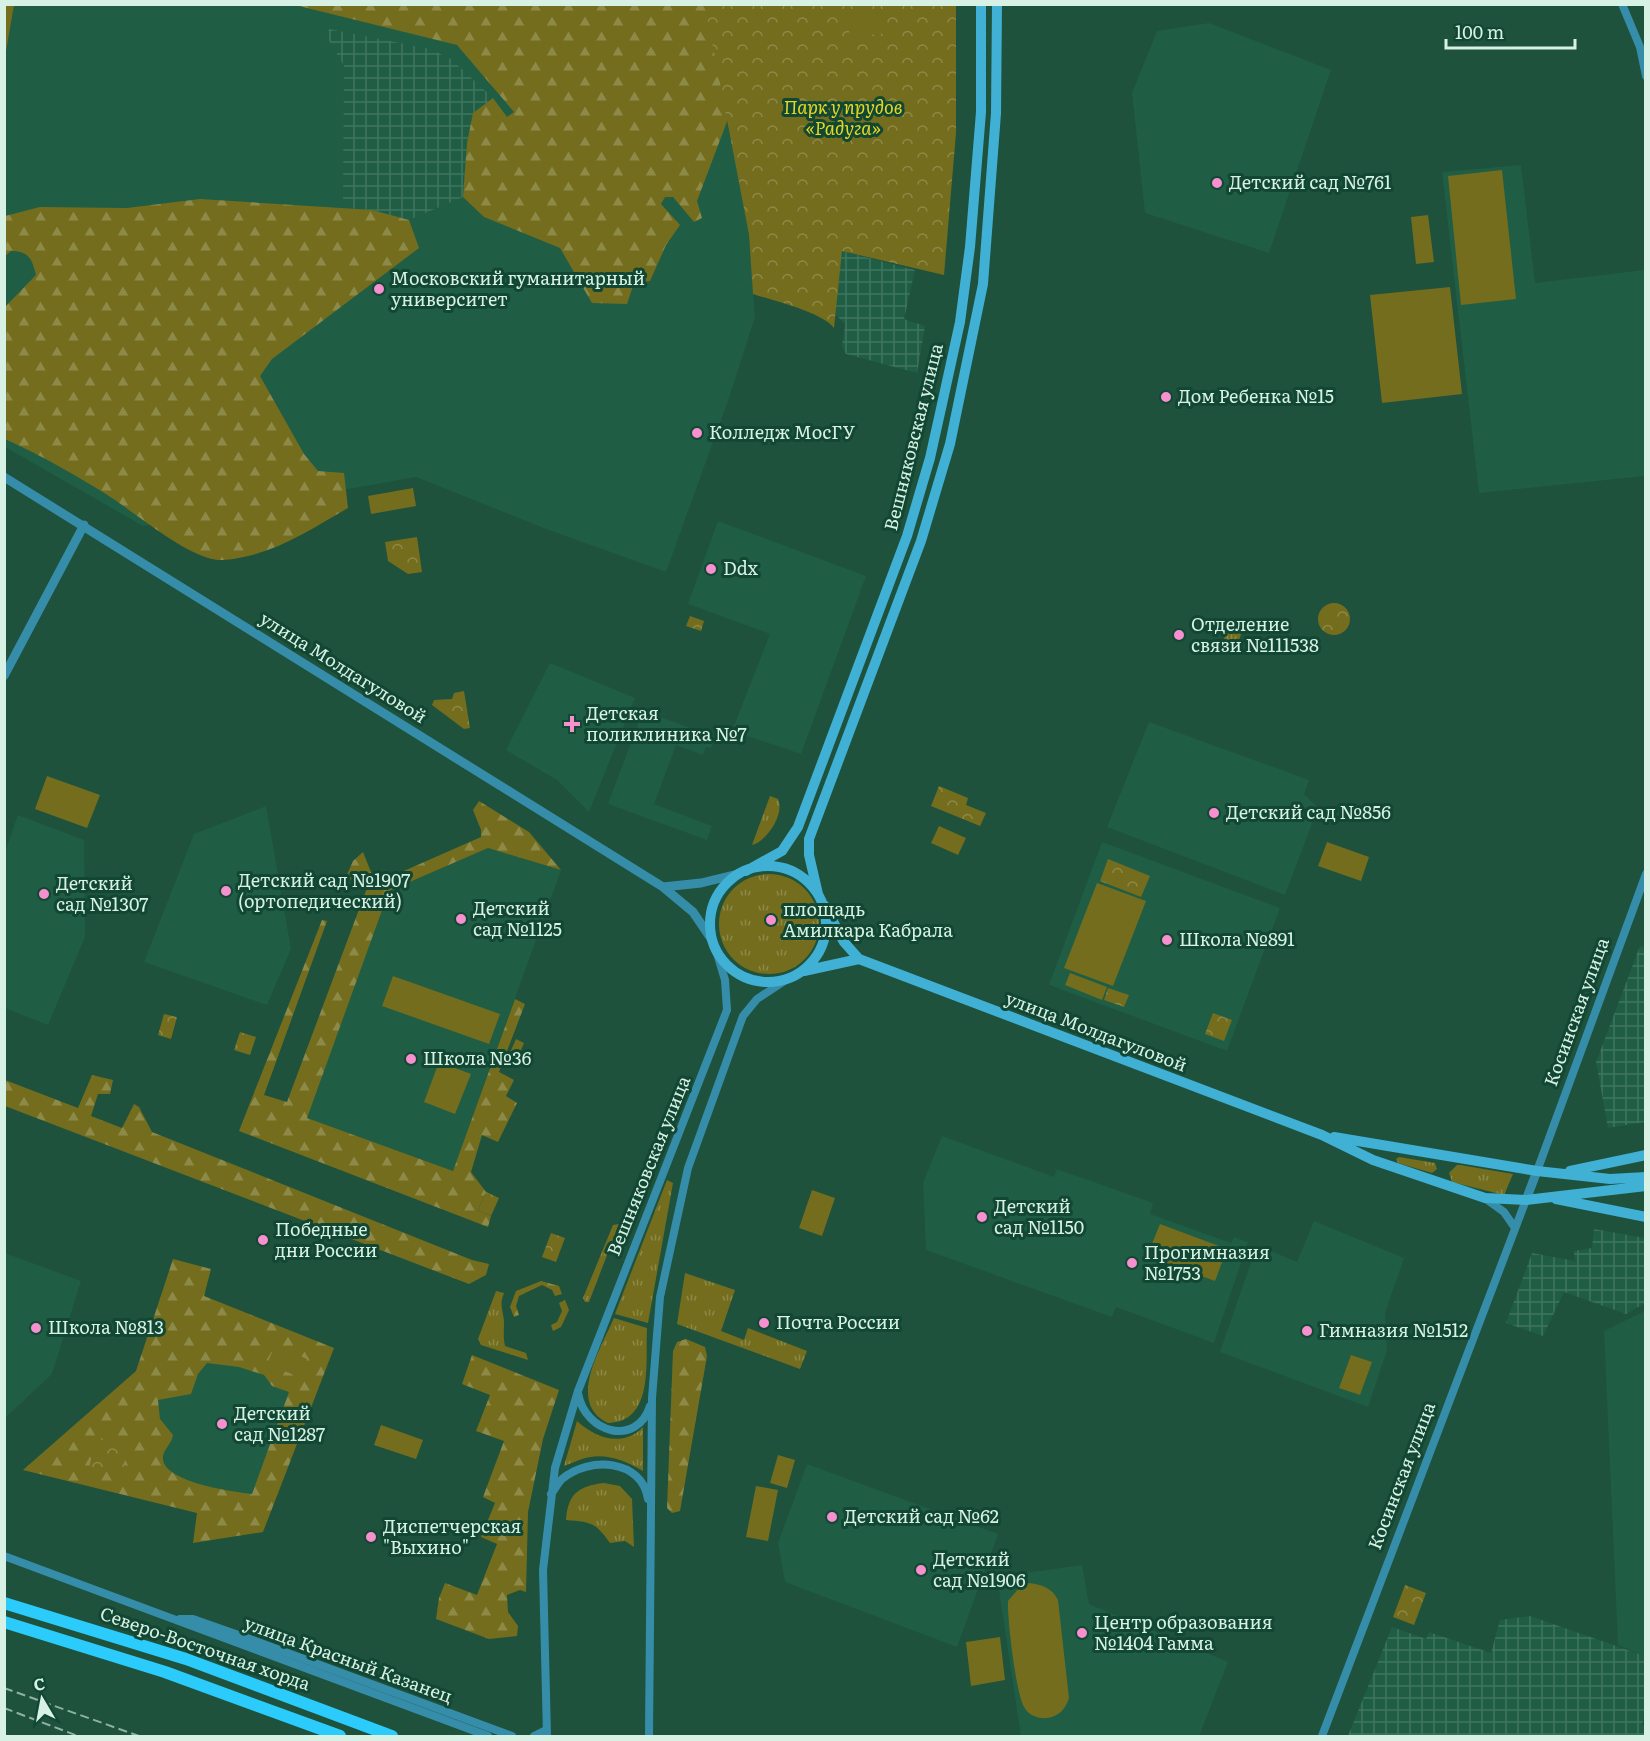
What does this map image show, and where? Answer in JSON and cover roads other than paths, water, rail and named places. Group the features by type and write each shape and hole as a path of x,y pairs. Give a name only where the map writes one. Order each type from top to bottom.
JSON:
{"main road":[{"name":"Вешняковская улица","path":"818,894 808,855 809,839 907,579 930,510 950,444 983,284 997,104 997,8"},
{"name":"Вешняковская улица","path":"742,872 782,851 795,835 893,573 916,505 932,447 966,285 981,112 981,9"},
{"path":"777,867 793,871 804,878 818,894 844,942 859,960 801,972 773,982 753,980 727,965 714,945 710,919 713,906 720,892 742,872 777,867"},
{"path":"801,972 818,954 825,940 827,924 824,905"},
{"name":"улица Молдагуловой","path":"859,960 1322,1135 1386,1165 1485,1198 1526,1200 1646,1186"},
{"name":"улица Молдагуловой","path":"1322,1135 1537,1171 1610,1179 1646,1177"},
{"path":"1555,1173 1604,1166 1646,1155"},
{"path":"1547,1197 1646,1217"},
{"name":"Северо-Восточная хорда","path":"4,1603 186,1659 392,1737"},
{"name":"Северо-Восточная хорда","path":"4,1622 154,1668 340,1737"}],"street":[{"path":"1622,4 1637,36 1646,76"},
{"path":"981,9 989,5 997,8"},
{"name":"улица Молдагуловой","path":"4,477 663,887 693,912 714,945"},
{"path":"916,505 916,510 920,514 926,514 930,510"},
{"path":"4,676 84,525"},
{"path":"893,573 897,569 902,569 907,579"},
{"path":"663,887 701,884 742,872"},
{"name":"Косинская улица","path":"1322,1737 1537,1171 1646,874"},
{"name":"Вешняковская улица","path":"534,1737 546,1734 543,1570 550,1496 557,1457 578,1391 727,1010 725,980 714,945"},
{"name":"Вешняковская улица","path":"649,1737 652,1398 660,1297 688,1168 743,1016 758,999 789,978"},
{"path":"1386,1165 1383,1155 1391,1148"},
{"path":"1485,1198 1504,1212 1515,1228"},
{"name":"Вешняковская улица","path":"578,1391 584,1414 594,1424 607,1430 621,1431 643,1420 652,1398"},
{"name":"Вешняковская улица","path":"550,1496 561,1480 581,1468 597,1464 622,1468 634,1474 643,1483 648,1494 651,1521"},
{"name":"улица Красный Казанец","path":"4,1556 488,1737"},
{"name":"улица Красный Казанец","path":"172,1618 193,1619 240,1635 512,1737"}],"railway":[{"path":"4,1688 139,1736"},
{"path":"4,1708 78,1736"}],"place":[{"name":"Детский сад №761","path":"1217,183"},
{"name":"Московский гуманитарный университет","path":"379,289"},
{"name":"Дом Ребенка №15","path":"1166,397"},
{"name":"Колледж МосГУ","path":"697,433"},
{"name":"Ddx","path":"711,569"},
{"name":"Отделение связи №111538","path":"1179,635"},
{"name":"Детская поликлиника №7","path":"572,724"},
{"name":"Детский сад №856","path":"1214,813"},
{"name":"Детский сад №1907 (ортопедический)","path":"226,891"},
{"name":"Детский сад №1307","path":"44,894"},
{"name":"Детский сад №1125","path":"461,919"},
{"name":"площадь Амилкара Кабрала","path":"771,920"},
{"name":"Школа №891","path":"1167,940"},
{"name":"Школа №36","path":"411,1059"},
{"name":"Детский сад №1150","path":"982,1217"},
{"name":"Победные дни России","path":"263,1240"},
{"name":"Прогимназия №1753","path":"1132,1263"},
{"name":"Почта России","path":"764,1323"},
{"name":"Школа №813","path":"36,1328"},
{"name":"Гимназия №1512","path":"1307,1331"},
{"name":"Детский сад №1287","path":"222,1424"},
{"name":"Детский сад №62","path":"832,1517"},
{"name":"Диспетчерская \"Выхино\"","path":"371,1537"},
{"name":"Детский сад №1906","path":"921,1570"},
{"name":"Центр образования №1404 Гамма","path":"1082,1633"}],"park label":[{"name":"Парк у прудов «Радуга»","path":"843,118"}]}
